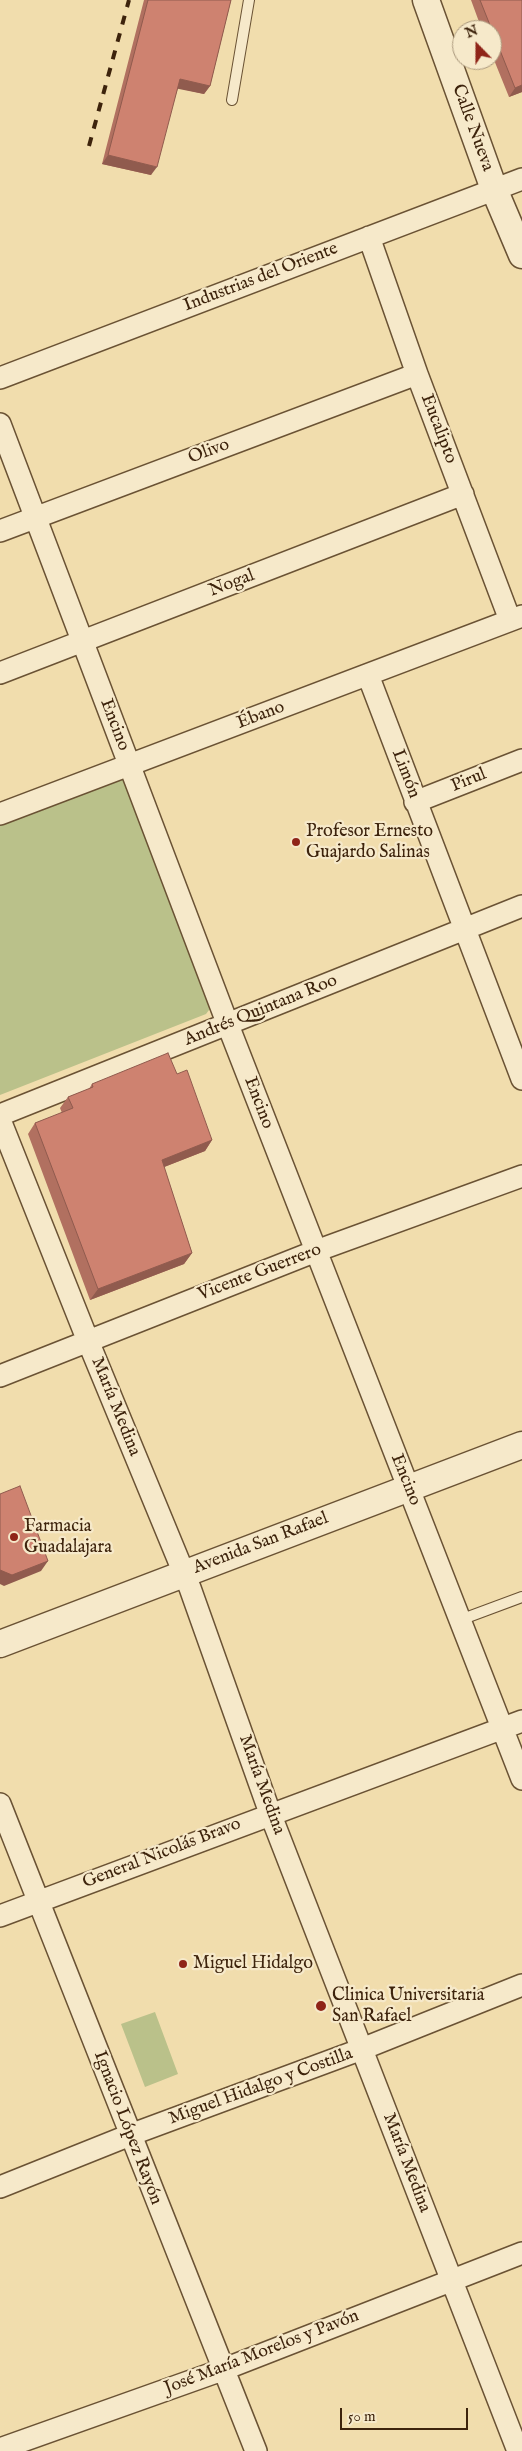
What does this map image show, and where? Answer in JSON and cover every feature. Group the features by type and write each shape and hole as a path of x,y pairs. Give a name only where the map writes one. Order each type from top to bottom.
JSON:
{"street":[{"name":"Calle Nueva","path":"426,0 494,189 522,255"},
{"name":"Industrias del Oriente","path":"0,378 522,179"},
{"name":"Eucalipto","path":"369,237 463,494 516,618"},
{"name":"Olivo","path":"0,531 418,374"},
{"name":"Encino","path":"0,424 228,1026 522,1779"},
{"name":"Nogal","path":"0,674 463,494"},
{"name":"Ébano","path":"0,814 516,618"},
{"name":"Limón","path":"368,675 522,1078"},
{"name":"Pirul","path":"415,802 522,760"},
{"name":"Andrés Quintana Roo","path":"0,1115 228,1026 522,906"},
{"name":"María Medina","path":"0,1120 88,1341 187,1581 270,1813 518,2451"},
{"name":"Vicente Guerrero","path":"0,1376 316,1252 522,1176"},
{"name":"Avenida San Rafael","path":"0,1661 187,1581 411,1495 522,1445"},
{"name":"Avenida San Rafael","path":"411,1495 522,1463"},
{"name":"Avenida San Rafael","path":"0,1644 187,1581"},
{"name":"General Nicolás Bravo","path":"0,1916 270,1813 522,1721"},
{"name":"Ignacio López Rayón","path":"0,1804 222,2370 256,2451"},
{"name":"Miguel Hidalgo y Costilla","path":"0,2187 130,2135 362,2049 522,1985"},
{"name":"José María Morelos y Pavón","path":"0,2449 222,2370 522,2253"}],"lane":[{"path":"232,100 249,0"},
{"path":"460,1620 522,1597"}],"green space":[{"path":"123,776 212,1006 206,1014 0,1095 0,817"},
{"path":"155,2012 178,2074 145,2087 121,2024"}],"building":[{"path":"148,0 231,0 210,86 180,79 157,167 108,155"},
{"path":"480,0 522,0 522,85 515,88 502,55 502,20 488,20"},
{"path":"168,1053 177,1074 187,1070 212,1140 162,1160 192,1253 98,1289 35,1123 73,1108 68,1097 93,1087 92,1084"},
{"name":"Farmacia Guadalajara","path":"20,1486 48,1561 12,1575 0,1570 0,1494"}],"railway":[{"path":"89,146 129,0"}],"place":[{"name":"Profesor Ernesto Guajardo Salinas","path":"296,842"},
{"name":"Farmacia Guadalajara","path":"14,1537"},
{"name":"Miguel Hidalgo","path":"183,1964"},
{"name":"Clinica Universitaria San Rafael","path":"321,2006"}]}
